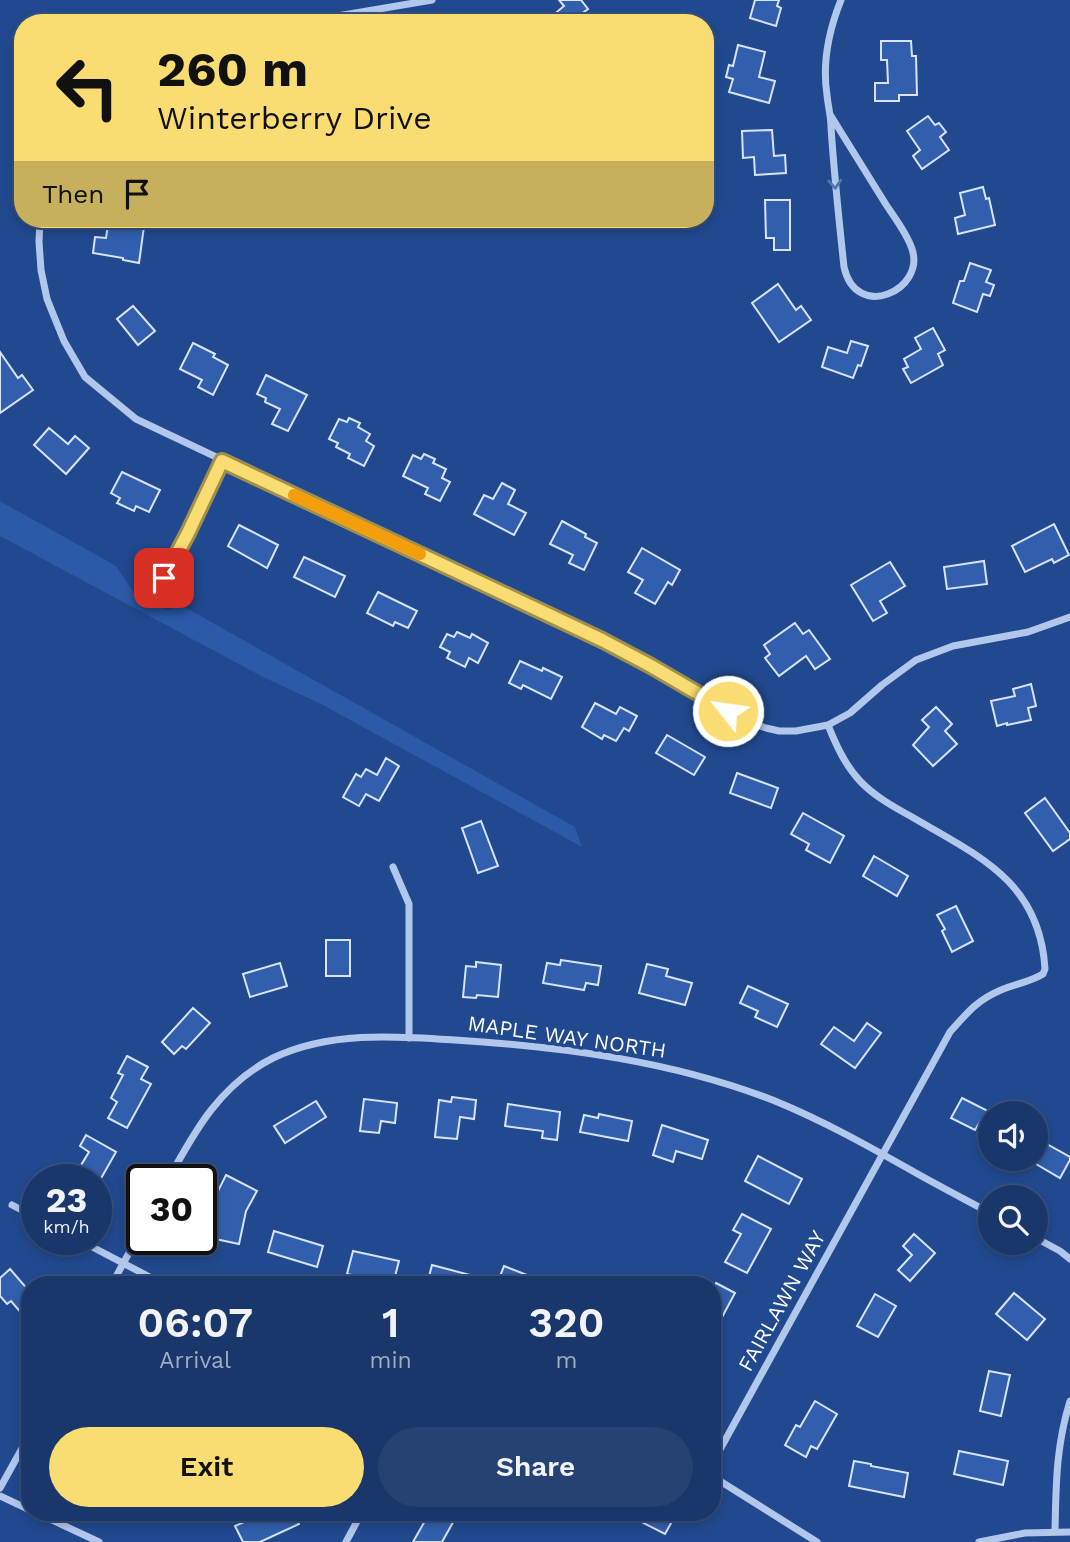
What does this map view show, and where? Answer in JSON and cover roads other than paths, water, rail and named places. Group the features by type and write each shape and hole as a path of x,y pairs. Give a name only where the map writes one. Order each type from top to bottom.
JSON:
{"street":[{"path":"349,14 432,0"},
{"path":"831,116 913,250 914,261 910,274 903,285 888,296 873,298 858,290 846,279 844,267 835,189 826,58 828,39 841,0"},
{"path":"40,228 41,270 47,299 64,341 85,377 136,419 602,640 748,722 779,731 810,730 828,725 850,713 916,660 953,646 1028,632 1070,617"},
{"path":"152,601 222,461"},
{"name":"FAIRLAWN WAY","path":"721,1448 950,1032 972,1007 987,997 1044,974 1040,938 1033,918 1015,887 999,871 971,851 875,794 846,764 828,725"},
{"path":"393,867 409,904 410,1038"},
{"name":"MAPLE WAY NORTH","path":"177,1164 199,1124 218,1100 245,1076 273,1058 312,1044 356,1038 410,1038 506,1044 583,1053 633,1060 690,1073 775,1101 852,1137 978,1206"},
{"path":"12,1205 21,1210"},
{"path":"1048,1244 1070,1259"},
{"path":"106,1255 147,1276"},
{"path":"116,1276 128,1255"},
{"path":"1055,1531 1056,1466 1070,1401"},
{"path":"0,1488 21,1450"},
{"path":"721,1482 817,1542"},
{"path":"0,1496 21,1506"},
{"path":"54,1521 99,1542"},
{"path":"346,1542 357,1521"},
{"path":"979,1542 1025,1533 1070,1532"}]}
